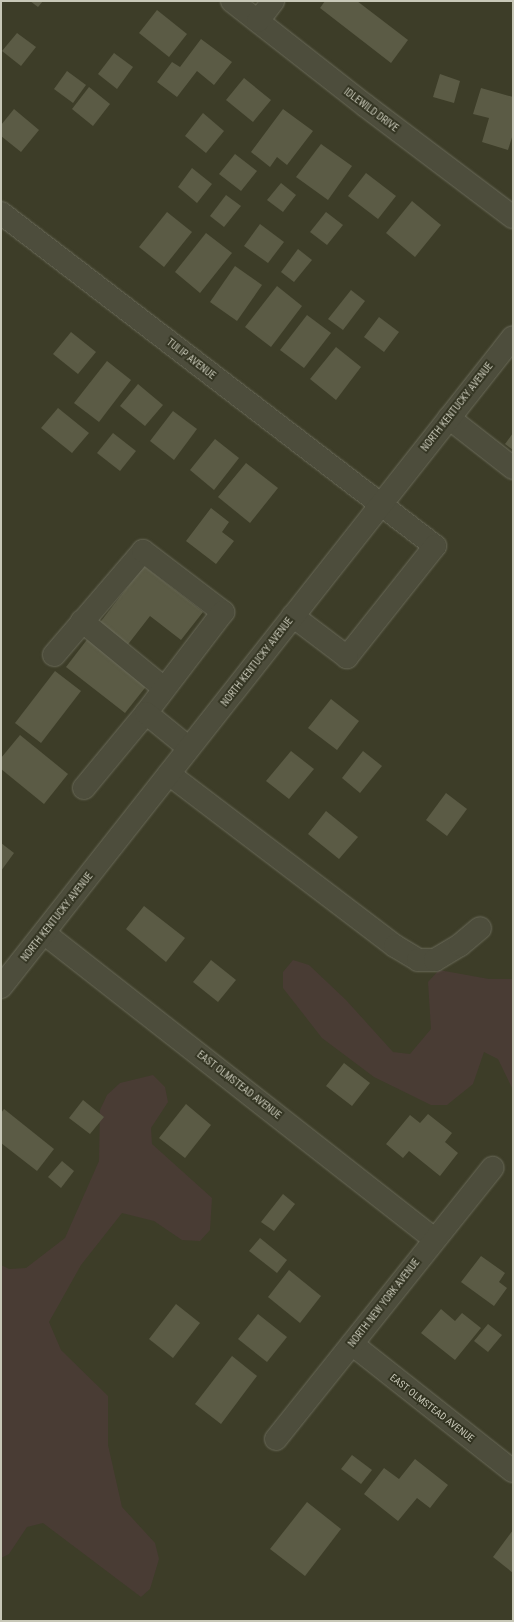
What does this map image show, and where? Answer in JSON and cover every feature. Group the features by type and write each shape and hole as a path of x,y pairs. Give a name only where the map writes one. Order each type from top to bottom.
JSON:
{"street":[{"name":"IDLEWILD DRIVE","path":"232,1 366,106 513,216"},
{"path":"258,21 273,1"},
{"name":"TULIP AVENUE","path":"1,213 380,506 435,546 347,657 293,616"},
{"name":"NORTH KENTUCKY AVENUE","path":"1,987 513,337"},
{"path":"449,418 513,468"},
{"path":"54,655 143,551 223,612 146,713 84,788"},
{"path":"82,621 164,688"},
{"path":"146,713 189,748"},
{"path":"169,774 395,946 418,960 435,960 460,945 480,928"},
{"name":"EAST OLMSTEAD AVENUE","path":"44,933 434,1239"},
{"name":"NORTH NEW YORK AVENUE","path":"276,1439 492,1168"},
{"name":"EAST OLMSTEAD AVENUE","path":"352,1344 513,1471"}],"shaded area":[{"path":"293,960 309,965 346,1000 393,1052 410,1054 431,1029 428,982 439,970 489,979 513,979 513,1090 498,1059 484,1052 473,1084 447,1105 431,1105 374,1077 322,1038 283,988 283,972"},
{"path":"153,1075 165,1087 168,1102 151,1128 152,1144 212,1198 210,1230 200,1241 182,1240 154,1221 122,1213 81,1265 49,1322 61,1350 108,1396 108,1445 122,1507 155,1543 159,1559 150,1589 141,1597 43,1523 27,1527 9,1554 1,1558 1,1265 9,1269 26,1268 65,1238 99,1161 100,1110 107,1095 120,1083"}],"building":[{"path":"30,1 43,1 38,7"},
{"path":"325,1 357,1 408,40 391,63 320,8"},
{"path":"157,10 187,34 169,57 139,33"},
{"path":"17,33 36,47 21,66 2,51"},
{"path":"201,39 232,62 214,85 197,71 177,97 157,82 172,62 180,67"},
{"path":"114,53 133,67 117,89 98,74"},
{"path":"67,71 86,85 73,103 54,89"},
{"path":"440,74 460,81 454,103 433,97"},
{"path":"244,78 271,100 253,122 226,100"},
{"path":"89,87 110,104 93,126 72,109"},
{"path":"481,88 513,97 513,134 508,150 482,142 489,118 473,114"},
{"path":"14,109 39,130 21,152 1,136 1,125"},
{"path":"283,109 313,131 287,165 277,157 270,167 251,152"},
{"path":"203,113 224,131 206,153 185,136"},
{"path":"321,144 352,166 328,200 296,177"},
{"path":"235,154 257,171 241,191 219,174"},
{"path":"192,168 212,184 197,203 178,187"},
{"path":"366,173 396,196 378,219 348,196"},
{"path":"281,183 296,195 283,212 267,200"},
{"path":"226,195 241,206 224,227 210,216"},
{"path":"412,201 441,225 415,257 386,233"},
{"path":"167,212 192,232 164,267 139,247"},
{"path":"326,212 343,225 327,245 310,232"},
{"path":"260,224 284,242 268,263 244,246"},
{"path":"206,233 232,253 200,293 175,272"},
{"path":"298,249 312,260 294,282 281,272"},
{"path":"235,266 262,285 237,321 210,302"},
{"path":"277,286 302,306 271,347 245,327"},
{"path":"351,290 365,301 343,330 328,319"},
{"path":"307,315 331,333 304,368 280,350"},
{"path":"379,317 399,332 384,352 364,337"},
{"path":"71,332 96,352 78,374 53,354"},
{"path":"336,347 361,367 336,400 310,379"},
{"path":"107,361 131,380 99,422 74,403"},
{"path":"138,384 163,405 145,426 120,406"},
{"path":"58,408 89,433 72,453 41,428"},
{"path":"173,411 197,429 174,460 150,441"},
{"path":"113,433 136,451 120,471 97,453"},
{"path":"513,433 513,450 505,444"},
{"path":"215,439 239,458 214,490 190,470"},
{"path":"246,463 278,488 250,523 218,497"},
{"path":"211,508 229,522 222,532 234,541 216,564 186,541"},
{"path":"144,566 203,612 181,640 150,616 126,647 98,625"},
{"path":"89,637 148,684 125,713 66,667"},
{"path":"55,671 81,691 41,743 15,723"},
{"path":"331,699 359,721 337,750 308,728"},
{"path":"20,735 68,774 44,804 1,769 1,758"},
{"path":"291,751 314,769 289,799 266,781"},
{"path":"363,751 382,766 360,793 342,778"},
{"path":"446,793 467,809 447,836 426,820"},
{"path":"326,811 358,837 339,859 308,834"},
{"path":"1,843 14,853 1,871"},
{"path":"144,906 185,938 166,962 126,929"},
{"path":"211,960 236,980 218,1002 193,982"},
{"path":"344,1063 370,1083 352,1106 326,1086"},
{"path":"83,1100 104,1117 90,1134 69,1118"},
{"path":"186,1104 211,1125 185,1158 159,1138"},
{"path":"4,1109 54,1149 37,1171 1,1143 1,1113"},
{"path":"428,1114 452,1133 445,1142 458,1153 440,1176 409,1151 403,1158 386,1144 410,1115 420,1123"},
{"path":"62,1161 74,1171 61,1188 48,1177"},
{"path":"283,1194 295,1204 274,1231 261,1222"},
{"path":"260,1238 287,1260 277,1273 249,1251"},
{"path":"481,1256 505,1273 499,1282 507,1288 494,1306 461,1282"},
{"path":"289,1270 321,1296 300,1323 268,1297"},
{"path":"176,1304 200,1323 173,1358 149,1339"},
{"path":"441,1309 455,1321 462,1313 481,1328 455,1360 421,1333"},
{"path":"258,1314 287,1337 267,1362 238,1339"},
{"path":"488,1324 502,1335 488,1352 474,1341"},
{"path":"232,1356 257,1376 221,1424 195,1404"},
{"path":"352,1455 372,1470 361,1484 341,1469"},
{"path":"415,1459 448,1485 430,1508 417,1498 398,1521 364,1494 384,1468 399,1479"},
{"path":"307,1502 341,1529 305,1576 270,1549"},
{"path":"513,1530 513,1573 493,1557"}]}
